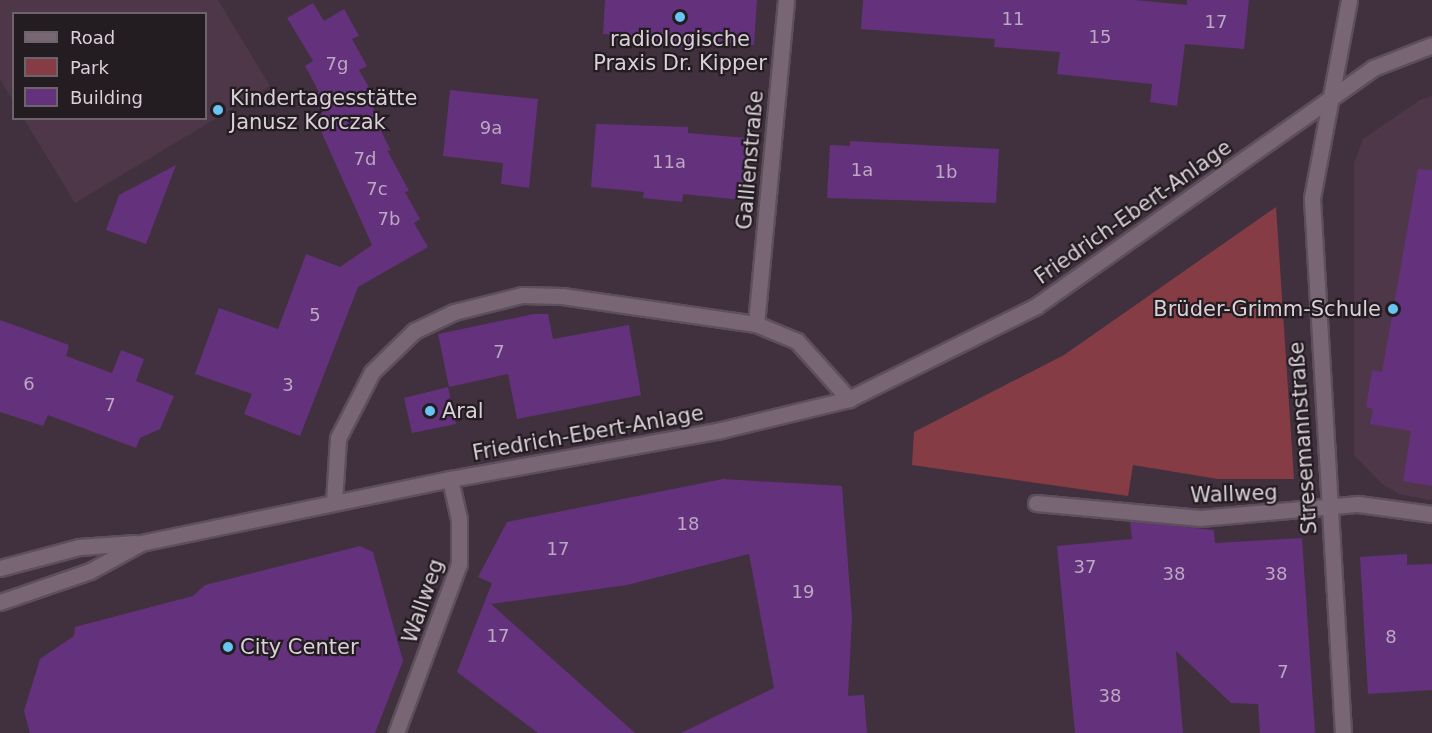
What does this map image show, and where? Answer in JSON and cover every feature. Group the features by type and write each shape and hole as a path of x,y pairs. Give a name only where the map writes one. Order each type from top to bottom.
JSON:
{"street":[{"name":"Gallienstraße","path":"756,324 786,0"},
{"name":"Stresemannstraße","path":"1343,733 1312,198 1349,0"},
{"name":"Friedrich-Ebert-Anlage","path":"0,602 90,571 141,543 450,479 721,430 849,399 1036,306 1373,68 1432,45"},
{"path":"334,502 338,438 372,372 414,331 453,312 522,295 549,294 756,324 797,341 849,399"},
{"name":"Wallweg","path":"396,733 459,564 459,519 450,479"},
{"name":"Wallweg","path":"1036,503 1200,518 1358,504 1432,514"},
{"path":"0,568 80,547 141,543"}],"shaded area":[{"name":"Kindertagesstätte Janusz Korczak","path":"0,0 218,0 270,86 75,203 25,120 207,120 207,12 12,12 12,99 0,79"},
{"name":"Brüder-Grimm-Schule","path":"1432,96 1432,499 1428,500 1399,494 1382,484 1354,455 1354,163 1363,139 1420,100"}],"green space":[{"path":"1276,207 1294,479 1218,479 1133,465 1128,496 912,465 914,432 1064,355"}],"building":[{"name":"radiologische Praxis Dr. Kipper","path":"605,0 757,0 754,45 694,40 694,48 655,45 656,38 603,34"},
{"path":"863,0 1135,0 1187,5 1187,0 1249,0 1244,49 1185,44 1177,106 1150,102 1152,84 1057,74 1060,52 994,47 995,39 861,29"},
{"path":"313,3 324,21 344,9 359,36 352,39 367,66 359,70 375,98 369,101 385,129 381,131 391,151 387,150 409,191 405,192 420,219 414,223 428,247 358,287 300,436 244,414 252,394 195,374 219,308 278,329 306,254 340,267 372,245 320,129 327,124 311,96 319,92 305,66 313,61 287,18"},
{"path":"450,90 538,99 529,188 501,184 503,163 443,156"},
{"path":"596,124 688,127 688,133 747,138 742,200 683,194 682,202 643,198 644,192 591,187"},
{"path":"850,141 999,149 996,203 827,198 830,145 850,146"},
{"path":"176,165 146,244 106,230 119,195"},
{"path":"1418,169 1432,170 1432,486 1403,481 1411,431 1370,424 1373,409 1366,407 1372,370 1382,372"},
{"path":"534,314 548,314 553,339 629,325 641,395 517,419 508,374 449,387 438,334"},
{"path":"0,320 69,345 66,356 112,373 121,350 144,359 136,381 174,396 160,429 140,438 136,448 48,415 43,426 0,412"},
{"name":"Aral","path":"448,387 456,424 412,433 404,398"},
{"path":"723,479 842,486 852,617 848,696 864,695 867,733 681,733 774,688 749,554 627,585 491,604 635,733 538,733 457,672 492,583 478,577 507,522"},
{"path":"1130,521 1214,530 1215,543 1302,538 1315,733 1260,733 1258,704 1231,703 1176,651 1183,733 1075,733 1057,546 1132,539"},
{"name":"City Center","path":"360,546 373,552 403,661 375,733 30,733 24,711 40,659 74,636 75,627 193,596 205,585"},
{"path":"1407,554 1407,565 1432,564 1432,690 1368,694 1360,557"}],"place":[{"name":"radiologische Praxis Dr. Kipper","path":"680,17"},
{"name":"Kindertagesstätte Janusz Korczak","path":"218,110"},
{"name":"Brüder-Grimm-Schule","path":"1393,309"},
{"name":"Aral","path":"430,411"},
{"name":"City Center","path":"228,647"}]}
